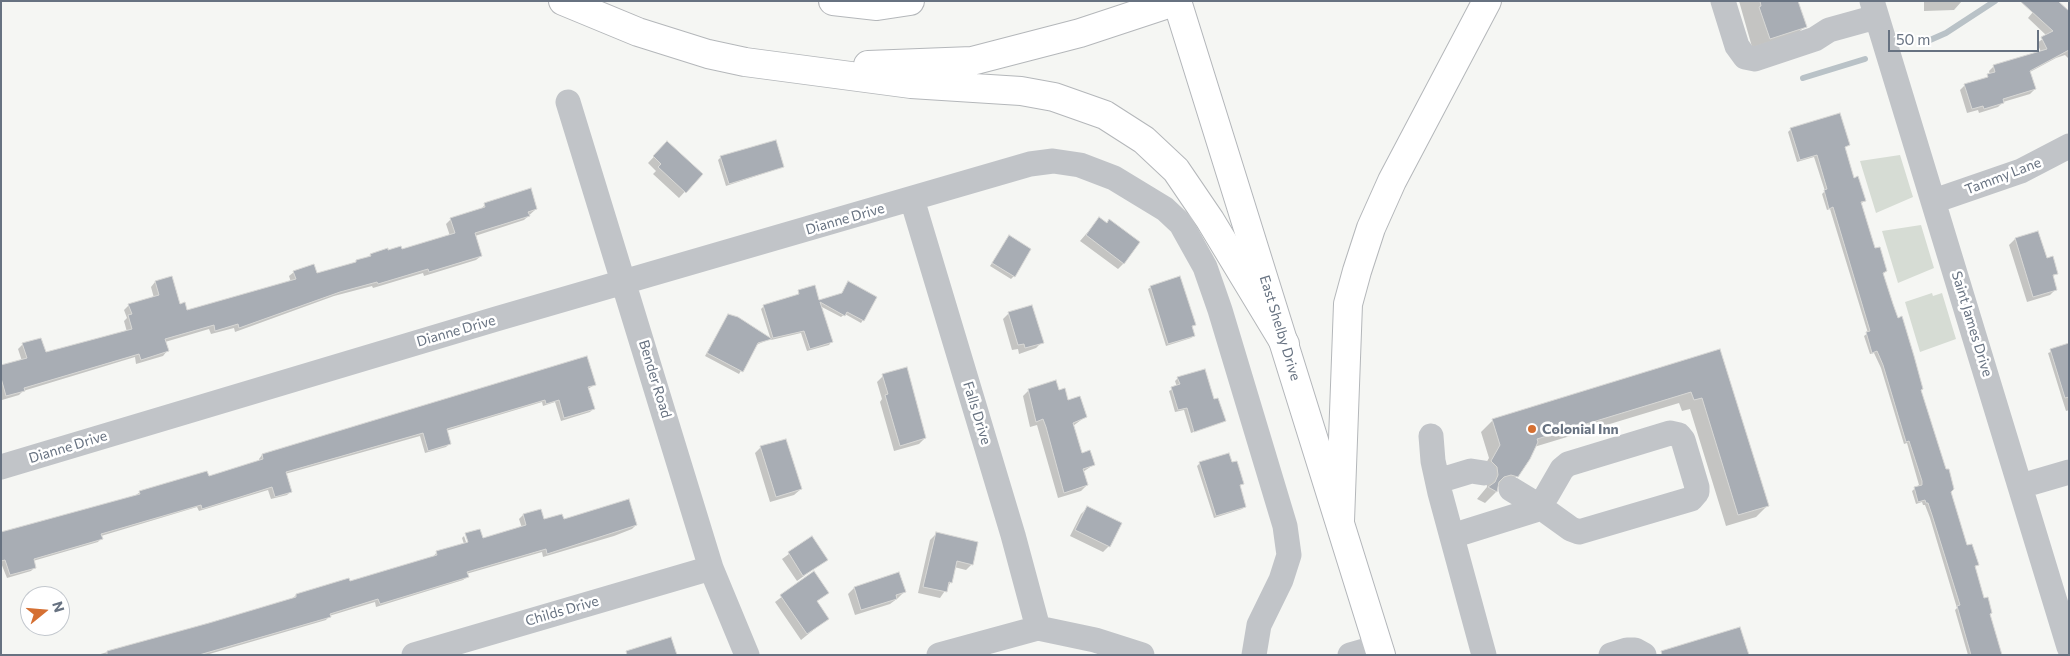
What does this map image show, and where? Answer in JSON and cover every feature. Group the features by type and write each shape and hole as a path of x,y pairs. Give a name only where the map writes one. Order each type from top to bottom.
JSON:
{"main road":[{"path":"563,1 631,29 708,54 782,67 911,84 1021,91 1054,97 1081,105 1111,118 1144,140 1176,170 1210,220 1285,344"},
{"path":"833,1 876,6 910,1"},
{"path":"782,67 972,61 1080,33 1177,1"},
{"name":"East Shelby Drive","path":"1177,1 1379,651"},
{"path":"1340,521 1348,304 1357,271 1371,228 1392,181 1487,1"}],"street":[{"path":"1723,1 1737,46 1745,57 1755,59 1815,39 1829,30 1874,9"},
{"name":"Saint James Drive","path":"1874,9 2069,647"},
{"name":"Bender Road","path":"568,102 625,282 711,568 747,655"},
{"name":"Tammy Lane","path":"1934,201 2020,171 2069,146"},
{"name":"Dianne Drive","path":"1,467 1030,164 1053,161 1080,165 1114,178 1165,209 1181,224 1204,267 1220,310 1285,526 1288,555 1281,580 1259,625 1254,655"},
{"name":"Falls Drive","path":"912,199 1011,526 1038,628"},
{"path":"1452,536 1530,512 1539,506 1564,466 1670,433 1679,435 1683,440 1697,492 1691,499 1580,532 1571,529 1539,506 1511,489"},
{"path":"1431,436 1438,481 1484,655"},
{"path":"1438,481 1471,471 1484,473"},
{"path":"2021,486 2069,472"},
{"name":"Childs Drive","path":"414,655 711,568"},
{"path":"939,655 1038,628 1095,640 1142,655"},
{"path":"1611,655 1627,650 1635,650 1644,655"},
{"path":"1350,655 1379,651"}],"shaded area":[{"path":"1900,155 1913,197 1876,213 1860,161"},
{"path":"1921,225 1934,268 1898,283 1882,231"},
{"path":"1932,293 1933,296 1942,293 1956,339 1920,352 1905,302"}],"building":[{"path":"1760,1 1798,1 1807,27 1770,39 1759,7 1761,6"},
{"path":"2020,1 2058,1 2069,11 2069,50 2030,71 2036,89 2003,99 2004,103 1984,109 1983,106 1972,109 1964,84 1988,77 1987,74 1995,72 1993,65 2047,49 2041,37 2053,31"},
{"path":"1840,113 1850,145 1845,147 1854,178 1858,176 1866,201 1861,202 1875,248 1880,247 1887,271 1883,273 1898,318 1902,316 1923,389 1921,390 1946,469 1949,469 1954,489 1951,492 1967,545 1972,544 1979,565 1975,566 1984,598 1988,597 1992,613 1990,614 2002,655 1971,655 1957,606 1960,605 1928,503 1925,500 1918,502 1914,487 1922,485 1922,481 1909,441 1906,442 1883,365 1877,351 1872,353 1866,332 1870,331 1833,207 1829,209 1824,190 1827,189 1817,155 1800,160 1790,128"},
{"path":"776,140 784,167 729,184 720,156"},
{"path":"667,141 703,174 686,193 658,167 661,164 653,156"},
{"path":"531,188 537,209 528,212 530,216 475,233 482,256 429,272 428,269 378,284 377,282 340,292 239,328 238,324 215,331 214,325 165,339 169,351 141,360 139,354 24,388 25,391 6,396 1,378 1,365 27,358 22,343 41,338 46,352 132,329 128,315 132,314 128,304 159,295 155,281 172,276 180,304 185,302 187,310 296,279 293,271 314,264 317,273 356,262 356,260 371,256 370,254 388,248 388,250 401,246 402,249 455,233 450,218 485,207 484,203"},
{"path":"1099,217 1107,223 1109,219 1140,242 1124,264 1086,235"},
{"path":"2038,231 2047,258 2053,256 2058,274 2053,275 2057,290 2033,297 2015,238"},
{"path":"1009,235 1031,249 1015,277 992,263"},
{"path":"1180,276 1196,325 1192,326 1195,336 1168,344 1150,286"},
{"path":"848,281 877,297 864,321 847,312 845,316 820,302 833,342 810,349 804,331 773,338 763,305 799,294 798,290 815,285 819,300 842,293"},
{"path":"1032,305 1044,343 1025,348 1024,344 1018,345 1008,312"},
{"path":"728,314 738,317 772,339 758,343 743,372 707,353"},
{"path":"2069,343 2069,397 2065,398 2050,349"},
{"name":"Colonial Inn","path":"1720,349 1769,506 1738,515 1702,398 1694,400 1691,392 1537,439 1538,442 1530,459 1518,477 1511,475 1504,477 1499,482 1497,492 1488,487 1495,482 1498,475 1497,467 1491,461 1500,445 1492,419"},
{"path":"587,356 596,385 588,387 595,409 564,418 559,400 546,404 545,400 447,429 451,444 428,451 423,433 286,472 292,492 275,497 272,487 202,509 201,505 101,534 103,539 34,559 36,568 10,575 5,560 1,561 1,532 140,494 139,491 207,471 209,476 263,459 262,454"},
{"path":"907,367 926,438 900,446 885,395 888,394 882,374"},
{"path":"1205,369 1214,399 1218,398 1226,421 1194,432 1187,408 1178,410 1171,387 1180,384 1177,377"},
{"path":"1056,380 1059,390 1065,388 1068,400 1080,396 1087,417 1073,423 1082,453 1090,450 1095,465 1083,469 1088,485 1064,493 1046,427 1043,419 1036,422 1028,389"},
{"path":"786,439 802,489 776,497 760,446"},
{"path":"1229,453 1232,462 1237,461 1244,484 1240,485 1246,507 1216,516 1199,462"},
{"path":"629,499 637,525 547,554 546,549 467,572 469,577 380,604 378,599 330,614 331,617 199,655 107,655 107,651 296,597 296,594 349,578 350,581 437,555 436,551 468,542 465,533 480,529 483,538 526,525 523,514 541,509 544,519 562,514 564,519"},
{"path":"1087,506 1122,523 1110,547 1075,530"},
{"path":"936,532 978,542 973,565 957,561 952,583 949,582 947,592 923,587"},
{"path":"812,536 828,560 803,576 788,552"},
{"path":"814,571 829,593 817,601 829,619 807,634 780,595"},
{"path":"899,572 906,592 896,595 897,599 861,610 854,587"},
{"path":"1740,627 1749,655 1662,655 1661,651"},
{"path":"671,637 677,655 627,655 626,651"}],"waterway":[{"path":"1921,44 1946,33 1995,1"},
{"path":"1803,78 1865,59"}],"place":[{"name":"Colonial Inn","path":"1532,429"}]}
